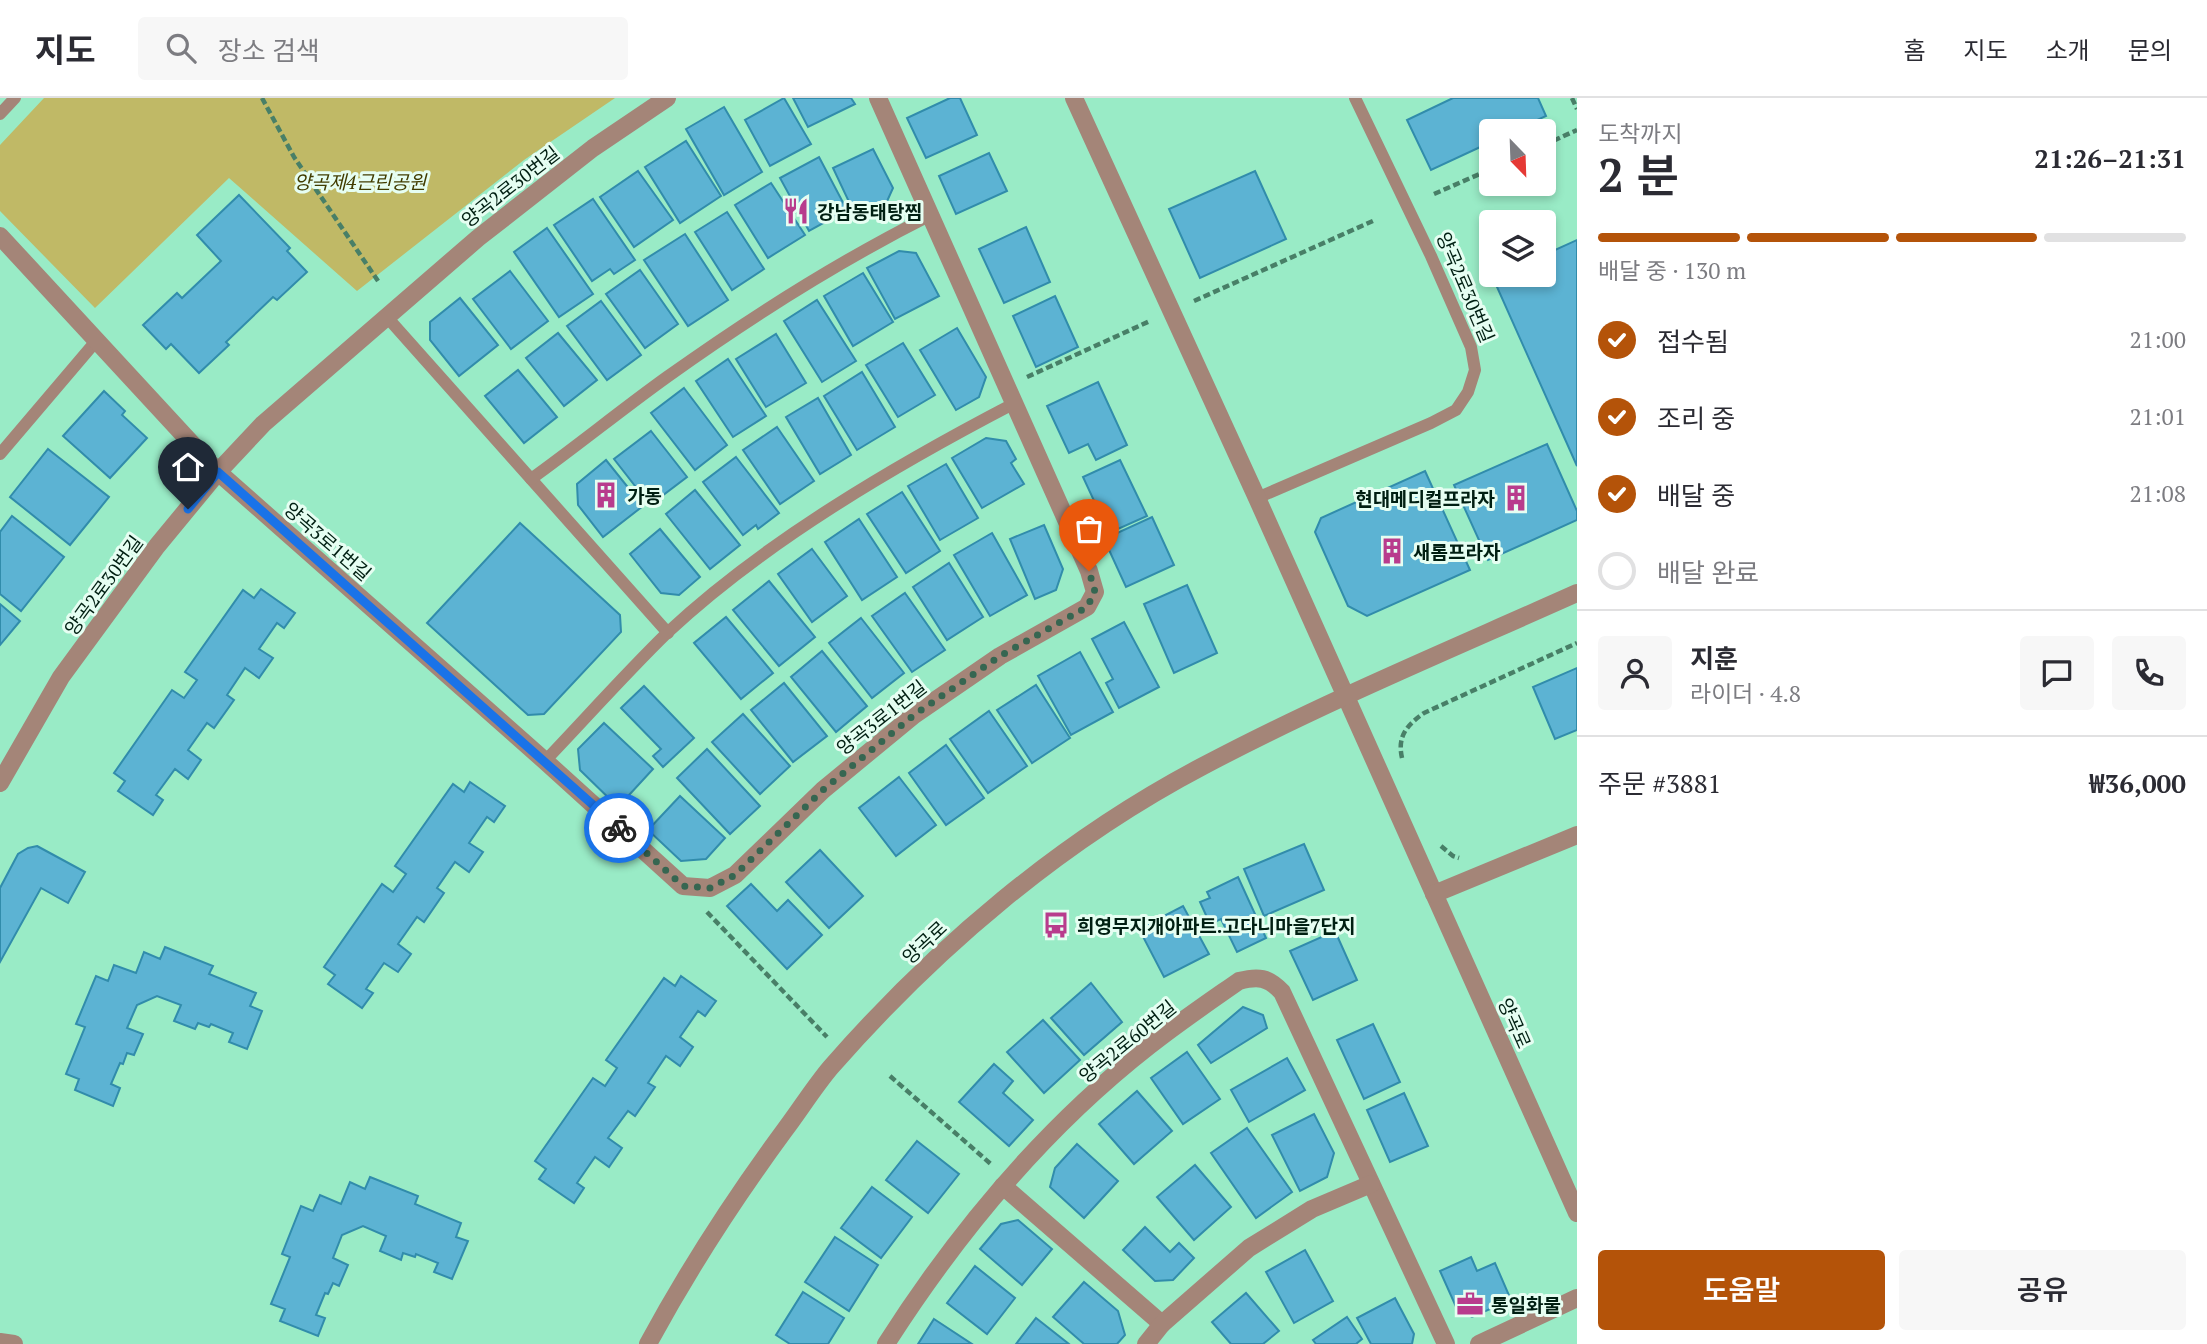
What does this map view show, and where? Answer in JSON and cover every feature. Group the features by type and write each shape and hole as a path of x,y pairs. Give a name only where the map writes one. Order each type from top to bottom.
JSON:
{"street":[{"name":"양곡2로30번길","path":"0,783 61,677 157,546 218,472 263,424 478,238 582,156 667,98"},
{"name":"양곡3로1번길","path":"0,236 218,472 683,886 710,888 735,875 823,790 914,715 1000,656 1087,607 1095,592 1089,571 878,98"},
{"path":"1074,98 1257,498 1345,698"},
{"name":"양곡로","path":"648,1344 671,1301 747,1182 830,1069 916,977 1001,900 1100,828 1201,766 1577,593"},
{"name":"양곡로","path":"1345,698 1577,1213"},
{"path":"1434,894 1577,835"},
{"name":"양곡2로60번길","path":"886,1344 925,1283 1000,1177 1147,1047 1239,981 1255,976 1272,981 1282,992 1446,1344"},
{"path":"1000,1177 1162,1324"},
{"path":"1146,1344 1162,1324 1249,1248 1312,1209 1371,1184"},
{"path":"1479,1344 1577,1298"},
{"path":"0,1342 14,1344"}],"lane":[{"path":"0,114 15,98"},
{"name":"양곡2로30번길","path":"1257,498 1456,410 1468,392 1475,370 1466,335 1355,98"},
{"path":"531,479 722,339 834,267 931,215"},
{"path":"386,316 668,633"},
{"path":"0,454 97,340"},
{"path":"545,761 668,633 733,577 793,534 888,473 1013,404"}],"path":[{"path":"262,98 294,157 380,284"},
{"path":"1572,98 1577,109"},
{"path":"1556,140 1577,130"},
{"path":"1434,194 1479,174"},
{"path":"1188,304 1375,220"},
{"path":"1006,387 1154,320"},
{"path":"1405,768 1400,750 1402,734 1409,723 1444,702 1577,643"},
{"path":"1437,840 1453,856 1464,859"},
{"path":"683,886 843,1054"},
{"path":"890,1076 1000,1177"}],"green space":[{"name":"양곡제4근린공원","path":"44,98 615,98 524,160 357,291 229,178 95,308 0,211 0,145"}],"building":[{"path":"784,98 811,144 770,166 745,120"},
{"path":"793,98 851,98 855,104 808,127"},
{"path":"950,98 960,98 977,135 926,158 907,118"},
{"path":"1453,98 1538,98 1546,116 1539,119 1479,119 1479,148 1431,170 1407,120"},
{"path":"724,107 762,172 724,195 686,129"},
{"path":"686,141 721,196 680,223 645,167"},
{"path":"873,149 893,188 884,208 858,221 833,168"},
{"path":"989,153 1007,191 956,214 939,176"},
{"path":"819,157 847,210 809,231 780,178"},
{"path":"638,171 673,220 634,247 600,197"},
{"path":"1255,171 1286,239 1200,278 1169,209"},
{"path":"771,183 805,235 768,258 735,205"},
{"path":"239,195 290,248 287,251 307,272 277,300 273,297 226,342 229,345 199,373 171,344 166,349 143,325 177,293 182,298 221,261 197,235"},
{"path":"593,199 635,260 614,274 610,269 592,281 554,225"},
{"path":"727,212 764,269 732,290 695,232"},
{"path":"1026,227 1050,282 1004,303 979,249"},
{"path":"547,228 593,294 559,317 514,252"},
{"path":"685,234 728,300 688,326 644,260"},
{"path":"1577,240 1577,466 1497,287 1556,287 1556,250"},
{"path":"899,251 916,253 939,296 895,319 867,268"},
{"path":"640,270 678,324 645,348 606,294"},
{"path":"510,271 548,321 511,349 473,299"},
{"path":"863,273 893,322 853,346 824,296"},
{"path":"1055,296 1078,347 1036,367 1013,316"},
{"path":"460,298 498,345 459,376 430,340 430,322"},
{"path":"817,300 856,361 822,382 784,321"},
{"path":"601,301 641,355 607,380 567,326"},
{"path":"957,328 986,377 979,397 956,410 920,350"},
{"path":"558,333 597,380 564,406 526,358"},
{"path":"776,334 806,383 766,407 736,359"},
{"path":"903,343 935,395 898,417 866,365"},
{"path":"728,359 766,416 733,437 696,381"},
{"path":"518,370 557,417 524,443 485,396"},
{"path":"862,372 895,427 857,450 824,396"},
{"path":"1098,382 1127,445 1096,460 1088,444 1069,453 1047,406"},
{"path":"684,388 727,445 695,470 651,413"},
{"path":"104,391 125,411 122,415 147,438 110,478 63,436"},
{"path":"818,398 851,455 820,474 786,417"},
{"path":"777,427 814,481 780,504 743,450"},
{"path":"651,431 687,477 650,505 614,459"},
{"path":"986,438 1006,441 1016,459 1011,463 1024,484 982,508 952,458"},
{"name":"현대메디컬프라자","path":"1547,444 1577,511 1577,520 1488,560 1454,485"},
{"path":"48,449 109,497 70,545 10,497"},
{"path":"736,457 779,513 758,529 756,525 743,535 703,482"},
{"name":"가동","path":"606,460 643,506 603,537 578,505 577,484"},
{"path":"1120,460 1147,516 1109,533 1083,477"},
{"path":"946,464 978,518 940,540 908,486"},
{"name":"새롬프라자","path":"1425,471 1470,570 1367,616 1348,606 1315,532 1321,518"},
{"path":"695,490 740,545 710,569 666,514"},
{"path":"902,492 940,551 906,573 867,514"},
{"path":"12,516 64,557 21,611 0,594 0,532"},
{"path":"1152,517 1174,565 1126,587 1104,539"},
{"path":"859,519 897,577 862,600 825,542"},
{"path":"520,523 620,615 621,632 544,714 528,715 427,623"},
{"path":"1044,525 1063,569 1056,590 1035,599 1010,539"},
{"path":"660,529 700,577 679,595 661,593 630,554"},
{"path":"992,533 1027,595 990,616 954,555"},
{"path":"812,549 847,596 812,622 778,574"},
{"path":"949,563 983,617 947,640 913,587"},
{"path":"769,581 815,637 779,666 733,610"},
{"path":"1187,585 1217,653 1174,673 1144,604"},
{"path":"261,589 295,613 284,628 277,623 259,649 273,658 259,678 245,668 227,695 234,700 214,728 207,723 188,750 201,760 188,779 175,769 156,795 163,800 153,815 118,791 125,781 114,773 172,690 184,698 197,680 185,672 243,590 254,598"},
{"path":"905,593 945,650 912,672 872,616"},
{"path":"0,604 20,621 0,645"},
{"path":"726,617 773,673 741,699 694,643"},
{"path":"861,618 904,673 872,698 829,643"},
{"path":"1124,622 1159,687 1119,708 1106,683 1113,679 1092,639"},
{"path":"822,651 867,706 836,732 791,677"},
{"path":"1080,652 1113,712 1071,735 1038,676"},
{"path":"1577,668 1577,730 1555,739 1533,687"},
{"path":"784,683 827,736 793,762 751,710"},
{"path":"1036,685 1070,738 1032,763 997,710"},
{"path":"644,686 694,738 663,767 653,756 661,749 621,708"},
{"path":"989,711 1027,766 988,793 950,739"},
{"path":"743,714 790,766 760,794 712,742"},
{"path":"604,723 653,769 618,807 580,770 578,749"},
{"path":"946,745 984,798 946,825 909,773"},
{"path":"707,749 760,806 730,834 677,778"},
{"path":"899,777 936,825 896,856 859,808"},
{"path":"470,782 505,806 494,822 487,817 469,843 483,852 469,872 455,862 437,888 444,893 424,922 417,917 398,944 411,954 398,972 384,963 366,989 373,993 362,1008 328,984 335,975 324,967 382,884 393,892 406,874 395,866 453,784 464,792"},
{"path":"680,796 725,838 706,859 681,861 648,830"},
{"path":"1304,844 1324,890 1264,916 1244,869"},
{"path":"37,846 85,872 68,903 41,888 0,962 0,888 18,854"},
{"path":"820,850 863,896 829,928 786,882"},
{"path":"1238,877 1266,938 1237,952 1221,919 1210,924 1200,902 1210,898 1207,892"},
{"path":"751,884 777,911 788,900 822,935 787,969 727,906"},
{"path":"1183,906 1209,954 1164,977 1139,929"},
{"path":"1335,931 1357,980 1313,1000 1290,951"},
{"path":"165,947 213,966 209,974 256,993 250,1006 262,1011 247,1049 229,1042 233,1033 211,1024 209,1027 198,1023 195,1029 174,1021 181,1005 157,996 137,1005 127,1028 143,1034 134,1055 127,1053 123,1064 120,1063 111,1084 120,1088 113,1106 75,1090 79,1079 66,1074 85,1027 76,1024 96,976 108,981 114,965 136,973 144,952 160,959"},
{"path":"681,976 716,1001 705,1016 698,1011 680,1037 693,1047 680,1066 666,1056 648,1083 655,1087 635,1116 628,1111 608,1138 622,1148 609,1167 595,1157 577,1183 584,1188 574,1203 539,1179 546,1169 535,1161 593,1078 605,1086 617,1068 606,1060 664,978 675,986"},
{"path":"1091,983 1122,1022 1084,1055 1051,1018"},
{"path":"1243,1007 1263,1015 1267,1028 1211,1063 1198,1045"},
{"path":"1043,1020 1080,1060 1044,1093 1007,1052"},
{"path":"1373,1024 1400,1082 1364,1099 1337,1040"},
{"path":"1187,1052 1220,1099 1183,1124 1151,1078"},
{"path":"1287,1058 1305,1090 1249,1122 1231,1090"},
{"path":"994,1064 1013,1081 1003,1093 1033,1120 1009,1146 959,1102"},
{"path":"1137,1091 1172,1131 1134,1164 1099,1124"},
{"path":"1404,1093 1428,1146 1390,1162 1367,1110"},
{"path":"1314,1114 1334,1153 1327,1177 1300,1191 1272,1135"},
{"path":"1247,1128 1292,1192 1256,1218 1211,1153"},
{"path":"917,1141 959,1174 928,1213 886,1180"},
{"path":"1077,1144 1118,1181 1084,1218 1050,1187 1055,1168"},
{"path":"1195,1165 1231,1207 1194,1240 1157,1197"},
{"path":"370,1177 418,1196 415,1204 461,1223 456,1237 468,1241 452,1279 434,1272 438,1263 416,1254 415,1257 403,1253 401,1260 380,1251 386,1236 363,1226 342,1235 333,1258 348,1265 339,1286 333,1283 328,1294 325,1293 316,1315 325,1318 318,1336 280,1321 285,1309 271,1304 290,1257 282,1254 301,1206 313,1211 320,1195 341,1204 350,1182 365,1189"},
{"path":"872,1187 912,1217 881,1258 841,1228"},
{"path":"1018,1220 1052,1249 1022,1285 980,1249 1001,1224"},
{"path":"1145,1227 1170,1252 1179,1243 1194,1258 1173,1280 1155,1281 1123,1250"},
{"path":"835,1237 878,1265 849,1311 805,1282"},
{"path":"1305,1250 1333,1301 1294,1323 1266,1272"},
{"path":"1471,1257 1477,1271 1495,1263 1511,1300 1472,1317 1457,1309 1440,1271"},
{"path":"975,1266 1015,1298 987,1334 947,1303"},
{"path":"1084,1282 1118,1311 1125,1335 1117,1344 1084,1344 1053,1317"},
{"path":"803,1292 844,1318 828,1344 790,1344 776,1335"},
{"path":"1246,1293 1279,1331 1263,1344 1231,1344 1212,1322"},
{"path":"1395,1298 1414,1334 1412,1344 1371,1344 1357,1318"},
{"path":"1347,1317 1362,1339 1356,1344 1316,1344 1313,1340"},
{"path":"1036,1318 1069,1344 1016,1344"},
{"path":"934,1319 972,1344 918,1344"}],"way so far":[{"path":"619,828 683,886 710,888 735,875 823,790 914,715 1000,656 1087,607 1095,592 1089,571"}],"place":[{"name":"강남동태탕찜","path":"796,211"},
{"name":"가동","path":"606,495"},
{"name":"현대메디컬프라자","path":"1516,498"},
{"name":"새롬프라자","path":"1392,551"},
{"name":"희영무지개아파트.고다니마을7단지","path":"1056,925"},
{"name":"통일화물","path":"1470,1304"}],"route":[{"path":"188,509 218,472 619,828"}]}
